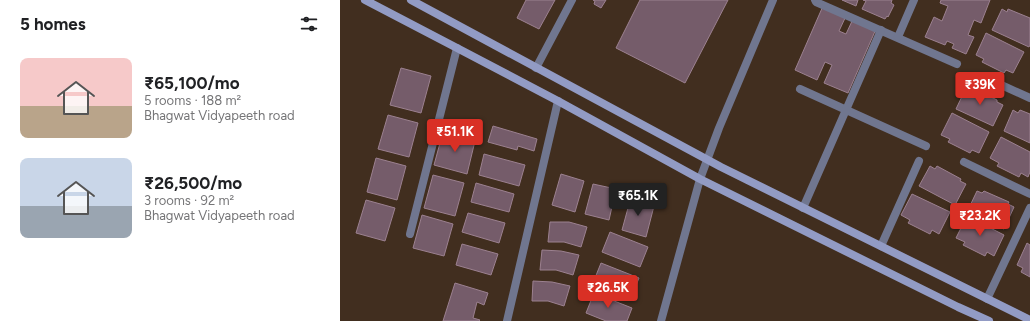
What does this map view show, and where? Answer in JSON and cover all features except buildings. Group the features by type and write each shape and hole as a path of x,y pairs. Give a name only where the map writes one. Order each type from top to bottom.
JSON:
{"street":[{"path":"365,0 558,101 700,179 989,321"},
{"path":"411,0 707,160 1030,320"},
{"path":"536,68 572,0"},
{"path":"661,321 700,179 719,128 773,0"},
{"path":"815,0 816,2 957,64"},
{"path":"898,37 914,0"},
{"path":"803,208 881,30"},
{"path":"410,234 458,48"},
{"path":"986,78 1030,98"},
{"path":"800,89 926,146"},
{"path":"507,321 558,101"},
{"path":"881,246 919,161"},
{"path":"964,162 1030,194"},
{"path":"987,299 1030,208"}]}
